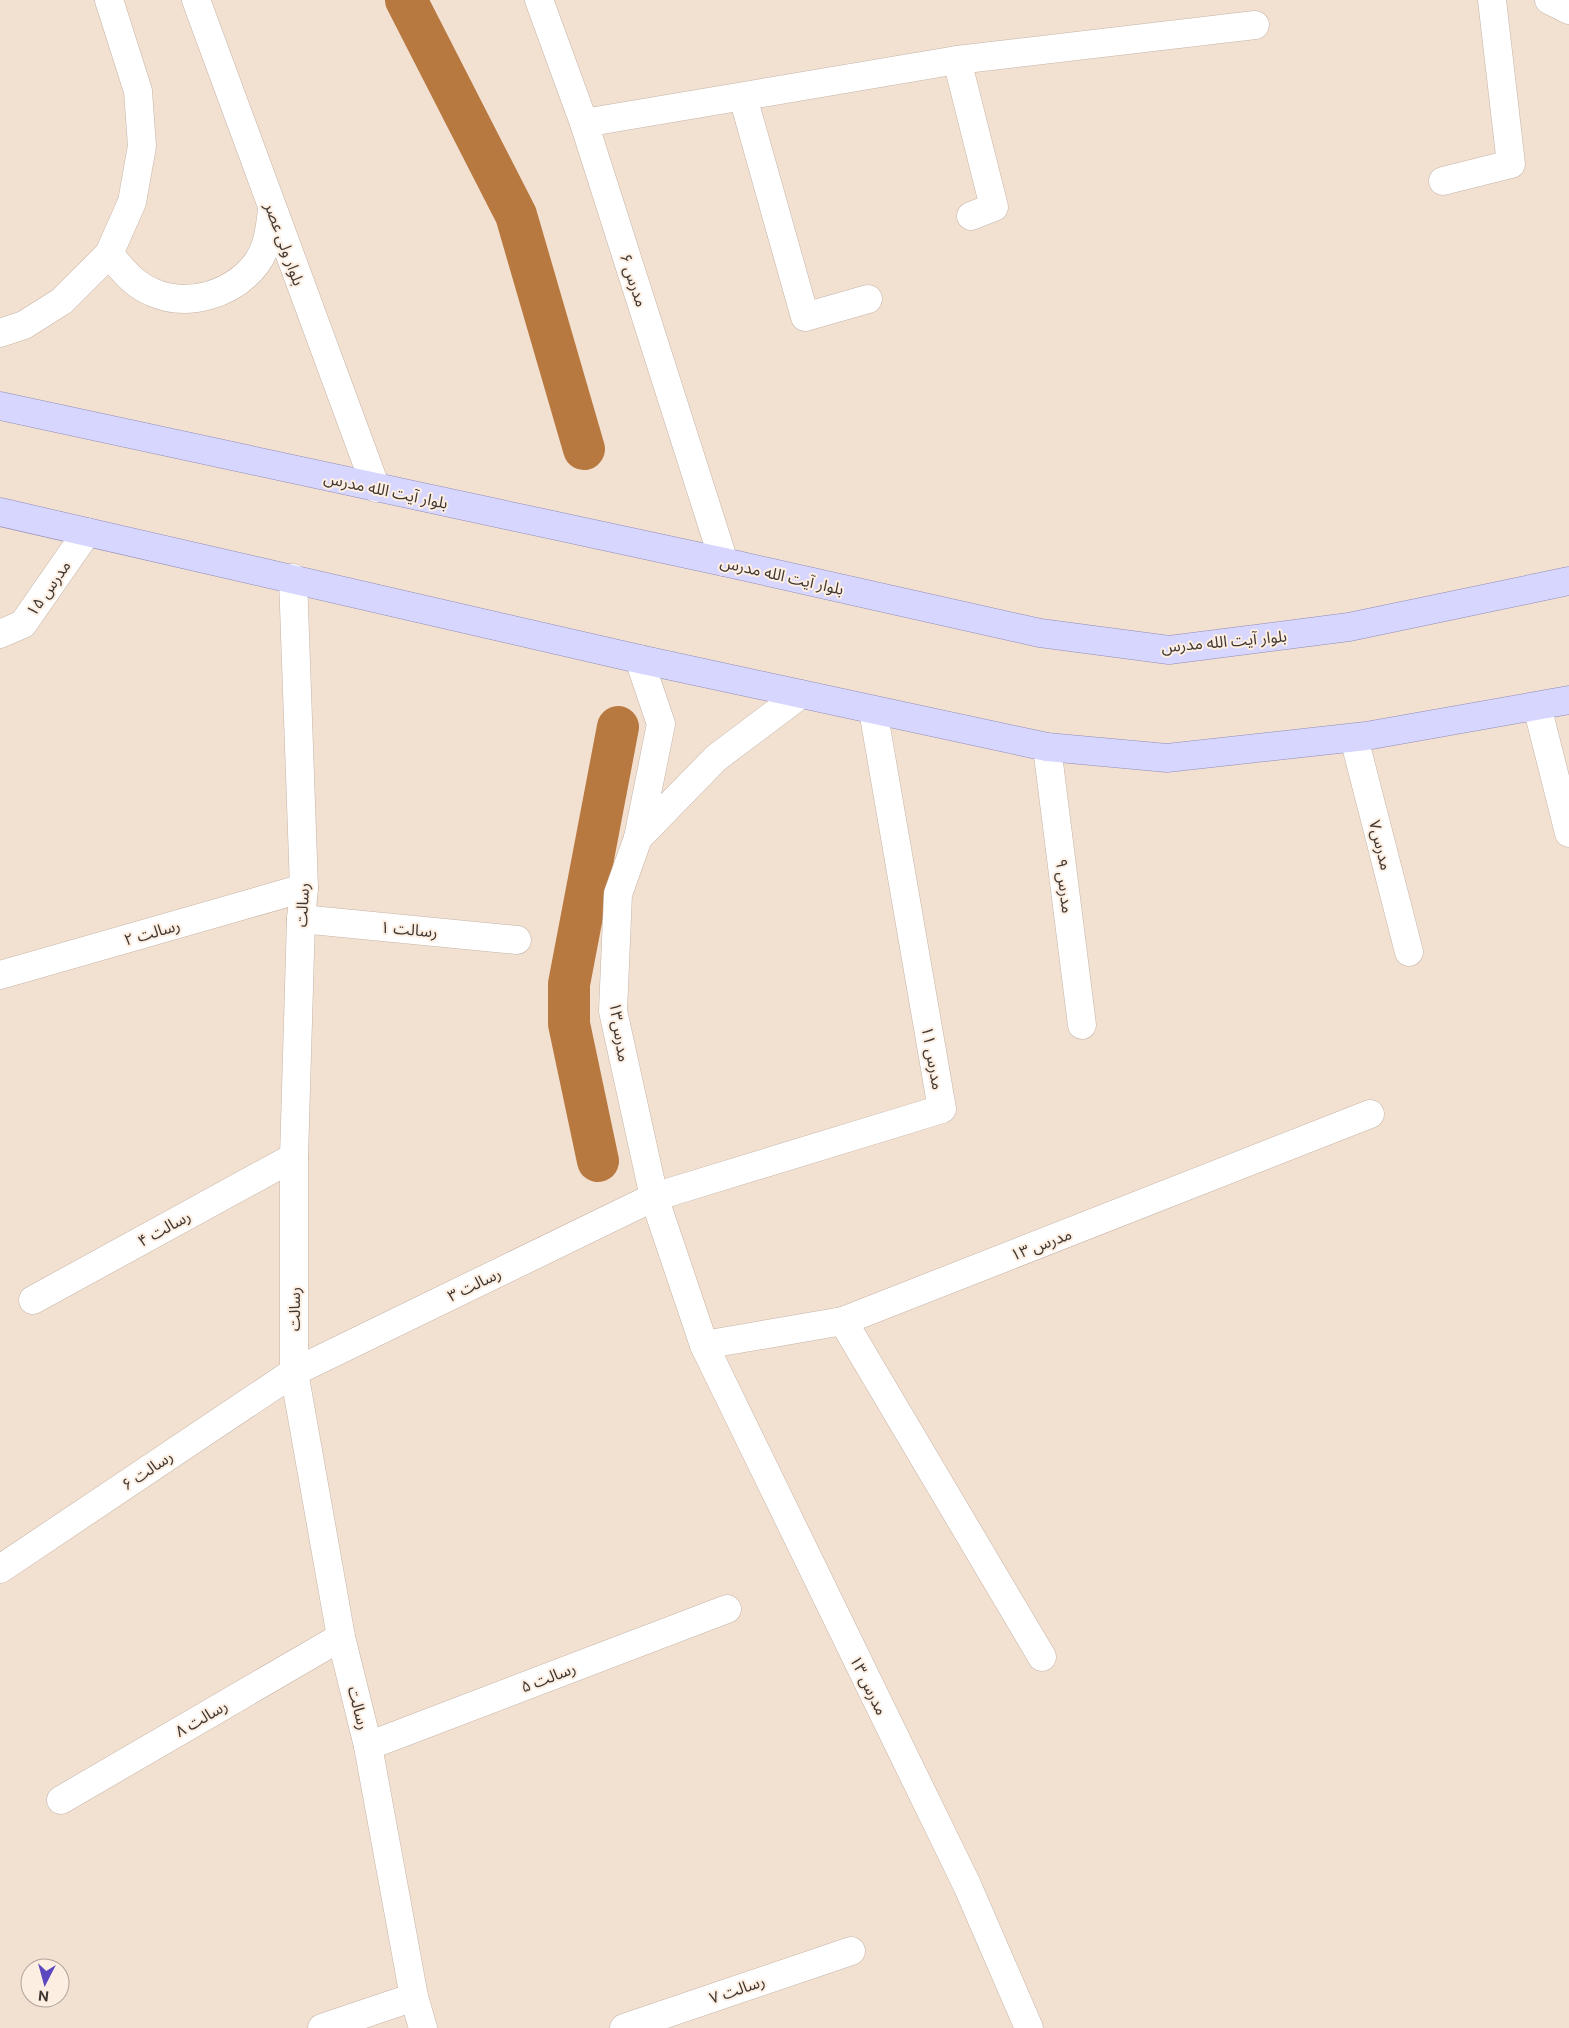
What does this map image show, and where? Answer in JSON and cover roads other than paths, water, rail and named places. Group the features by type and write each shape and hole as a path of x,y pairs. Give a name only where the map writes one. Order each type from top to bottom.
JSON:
{"main road":[{"name":"بلوار آیت الله مدرس","path":"0,406 724,562 1040,633 1169,650 1349,627 1569,581"},
{"path":"0,512 639,659 1048,747 1167,758 1354,738 1569,700"}],"street":[{"path":"0,333 24,325 62,301 110,254 132,202 142,146 138,91 109,0"},
{"name":"بلوار ولی عصر","path":"196,0 376,488"},
{"name":"مدرس ۶","path":"539,0 584,123 724,562"},
{"path":"1443,181 1511,164 1492,0"},
{"path":"1549,0 1569,10"},
{"path":"584,123 957,60 1255,25"},
{"path":"957,60 994,207 970,216"},
{"path":"742,97 805,317 868,299"},
{"path":"110,254 128,276 152,292 180,300 209,296 235,284 256,264 269,238 272,209"},
{"name":"مدرس ۱۵","path":"0,634 23,624 87,532"},
{"name":"رسالت","path":"293,578 304,888 300,919 294,1157 294,1372 341,1637 368,1746 414,1997 423,2028"},
{"name":"مدرس۱۳","path":"639,659 661,724 638,838 618,894 613,1011 654,1197"},
{"name":"مدرس۱۳","path":"638,838 716,758 801,694"},
{"path":"1537,706 1569,833"},
{"name":"مدرس ۱۱","path":"654,1197 942,1109 873,710"},
{"name":"مدرس۷","path":"1354,738 1408,952"},
{"name":"مدرس ۹","path":"1048,747 1082,1026"},
{"name":"رسالت ۲","path":"0,975 304,888"},
{"name":"رسالت ۱","path":"300,919 517,940"},
{"name":"مدرس ۱۳","path":"704,1345 843,1321 1370,1114"},
{"name":"رسالت ۴","path":"33,1300 294,1157"},
{"name":"مدرس ۱۳","path":"654,1197 704,1345 967,1886 1029,2028"},
{"name":"رسالت ۳","path":"294,1372 654,1197"},
{"path":"843,1321 1042,1657"},
{"name":"رسالت ۶","path":"0,1569 294,1372"},
{"name":"رسالت ۵","path":"368,1746 727,1609"},
{"name":"رسالت ۸","path":"61,1800 341,1637"},
{"name":"رسالت ۷","path":"624,2028 851,1951"},
{"path":"322,2028 414,1997"}],"waterway":[{"path":"406,0 516,215 584,449"},
{"path":"598,1161 569,1024 569,984 618,727"}]}
